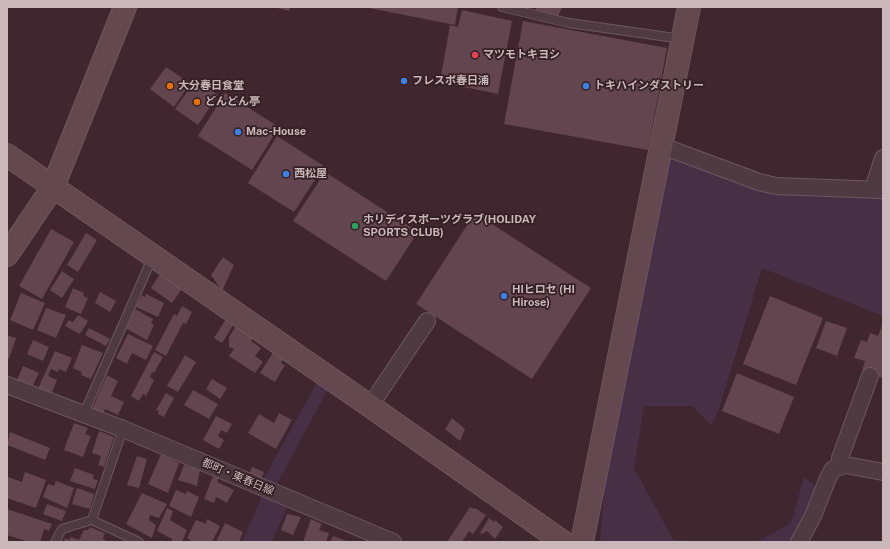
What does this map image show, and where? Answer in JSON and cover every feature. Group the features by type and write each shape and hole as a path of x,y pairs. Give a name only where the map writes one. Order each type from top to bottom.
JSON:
{"street":[{"path":"7,256 53,187 125,7"},
{"path":"582,542 689,7"},
{"path":"662,146 759,182 776,186 878,189 883,158"},
{"path":"7,155 370,406 563,542"},
{"path":"370,406 428,321"},
{"path":"840,458 870,376"},
{"name":"都町・東春日線","path":"7,385 123,429 393,542"},
{"path":"799,542 813,516 833,469 846,465 883,472"}],"lane":[{"path":"502,7 569,23 683,40"},
{"path":"84,414 153,255"},
{"path":"92,520 123,429"},
{"path":"55,542 62,528 92,520 139,542"}],"shaded area":[{"path":"671,154 774,191 883,195 883,316 762,268 719,409 711,425 692,406 644,406 634,468 673,539 698,542 600,542 605,481"},
{"path":"317,382 328,389 276,486 263,480"},
{"path":"804,477 818,488 792,542 756,542 791,523"},
{"path":"263,494 288,505 272,542 242,542"}],"building":[{"path":"274,7 290,7 289,11"},
{"path":"364,7 458,7 455,25"},
{"path":"536,7 562,7 558,17 536,10"},
{"name":"マツモトキヨシ","path":"462,10 512,21 498,94 440,82 450,25 458,27"},
{"name":"トキハインダストリー","path":"523,21 667,48 648,150 504,124"},
{"name":"大分春日食堂","path":"166,67 190,83 174,107 150,89"},
{"name":"どんどん亭","path":"196,79 218,95 198,125 175,109"},
{"name":"Mac-House","path":"225,93 279,127 252,170 198,136"},
{"name":"西松屋","path":"277,136 324,166 294,212 248,183"},
{"name":"ホリデイスポーツグラブ(HOLIDAY SPORTS CLUB)","path":"325,172 418,232 386,281 293,221"},
{"name":"HIヒロセ (HI Hirose)","path":"475,213 591,288 532,379 416,304"},
{"path":"51,229 74,242 42,299 19,286"},
{"path":"86,233 97,240 78,272 67,265"},
{"path":"223,257 234,265 222,291 211,275"},
{"path":"62,271 74,279 62,298 50,290"},
{"path":"160,274 182,289 172,303 151,288"},
{"path":"73,288 84,293 83,296 88,298 81,314 65,307"},
{"path":"100,292 116,301 110,312 95,303"},
{"path":"21,293 45,303 33,330 10,320"},
{"path":"146,294 164,303 158,317 136,307 142,295 145,297"},
{"path":"770,296 823,318 796,385 743,364"},
{"path":"182,306 192,312 186,324 183,323 166,356 155,350 174,314 177,316"},
{"path":"46,308 66,315 56,338 37,330"},
{"path":"135,309 153,319 151,323 154,325 147,340 125,328"},
{"path":"78,315 88,321 80,334 65,326 69,320 73,322"},
{"path":"226,319 234,324 222,343 214,338"},
{"path":"826,321 847,328 837,356 816,348"},
{"path":"883,323 883,378 862,371 865,361 854,358 861,340 867,342 870,333 878,336"},
{"path":"236,326 253,338 251,341 261,348 255,356 263,362 255,373 229,356 234,349 229,347 229,337"},
{"path":"89,328 110,339 106,346 85,335"},
{"path":"128,334 153,346 146,360 132,353 127,364 116,358"},
{"path":"7,335 16,338 9,359 7,359"},
{"path":"33,340 49,347 43,361 27,354"},
{"path":"82,345 103,353 91,379 81,375 82,372 73,368"},
{"path":"55,351 72,358 66,372 59,369 58,372 51,369 48,376 57,380 51,395 38,389"},
{"path":"274,351 284,358 281,363 285,365 275,382 260,373"},
{"path":"154,352 163,357 154,373 152,372 150,377 154,380 146,396 143,394 139,401 131,396"},
{"path":"185,355 196,362 178,392 167,386"},
{"path":"23,366 39,373 32,387 17,380"},
{"path":"737,373 794,397 779,434 722,411"},
{"path":"107,375 118,381 111,396 124,402 118,415 105,409 103,414 92,409"},
{"path":"212,379 227,388 220,399 206,389"},
{"path":"193,390 218,404 209,419 184,405"},
{"path":"166,393 174,398 164,417 158,414 159,411 156,410"},
{"path":"279,413 292,420 276,449 248,433 259,414 274,423"},
{"path":"216,416 232,424 227,433 221,430 218,436 224,440 219,449 203,440"},
{"path":"452,418 465,429 460,441 445,429"},
{"path":"74,423 88,428 85,434 91,436 83,457 64,450"},
{"path":"99,431 114,437 104,467 98,465 101,456 92,453"},
{"path":"10,432 50,448 45,460 7,445"},
{"path":"161,454 179,463 168,493 148,484"},
{"path":"137,456 147,459 139,488 127,485"},
{"path":"184,465 200,470 197,486 178,480"},
{"path":"252,467 264,472 261,480 249,474"},
{"path":"75,468 94,475 93,479 98,480 95,489 70,481"},
{"path":"25,472 46,480 36,508 7,498 8,477 22,482"},
{"path":"213,476 219,478 217,482 234,490 227,503 216,497 214,503 204,499"},
{"path":"56,481 74,488 67,508 43,497 48,484 54,486"},
{"path":"77,488 94,494 90,509 72,504"},
{"path":"176,490 186,494 187,491 199,497 191,517 169,506"},
{"path":"142,493 167,504 159,518 150,515 149,520 156,525 152,538 126,524"},
{"path":"47,504 66,511 62,521 43,514"},
{"path":"470,507 475,508 486,515 473,534 469,531 462,542 447,542"},
{"path":"167,508 173,511 170,520 187,530 182,542 171,542 172,539 157,531"},
{"path":"7,509 52,524 49,531 44,529 40,542 29,542 7,535"},
{"path":"287,514 301,517 293,535 281,530"},
{"path":"489,518 494,522 495,520 503,527 495,539 487,531 482,534 480,533"},
{"path":"207,519 220,526 212,542 193,542 187,538 196,520 206,524"},
{"path":"311,519 322,524 319,530 329,533 326,542 303,542"},
{"path":"225,523 243,532 239,542 216,542"},
{"path":"90,527 105,533 103,539 108,542 64,542 65,538 69,540 71,537 79,540 84,530 88,530"},
{"path":"333,536 349,542 330,542"}],"place":[{"name":"マツモトキヨシ","path":"475,55"},
{"name":"フレスポ春日浦","path":"404,81"},
{"name":"大分春日食堂","path":"170,86"},
{"name":"トキハインダストリー","path":"586,86"},
{"name":"どんどん亭","path":"197,102"},
{"name":"Mac-House","path":"238,132"},
{"name":"西松屋","path":"286,174"},
{"name":"ホリデイスポーツグラブ(HOLIDAY SPORTS CLUB)","path":"355,226"},
{"name":"HIヒロセ (HI Hirose)","path":"504,296"}]}
